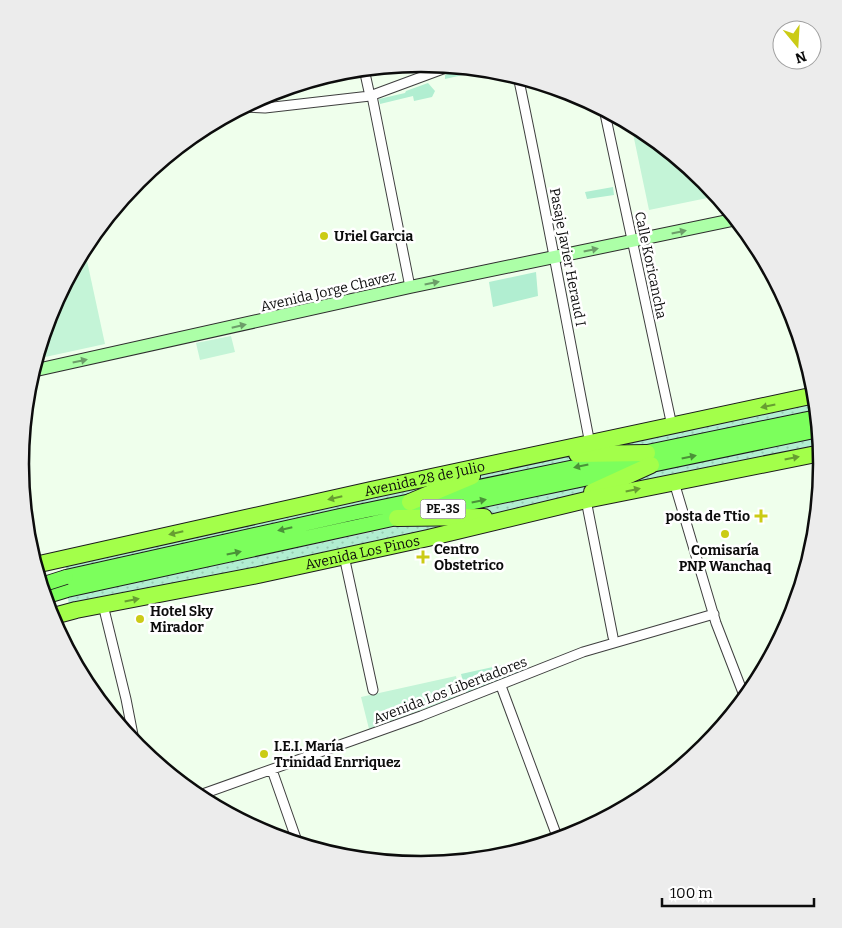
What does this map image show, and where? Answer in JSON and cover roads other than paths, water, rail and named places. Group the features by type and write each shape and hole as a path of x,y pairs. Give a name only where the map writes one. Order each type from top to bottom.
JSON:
{"highway":[{"name":"Avenida 28 de Julio","path":"41,564 362,492 807,397"},
{"path":"539,454 649,459"},
{"name":"Avenida Los Pinos","path":"59,615 344,556 586,500 813,455"},
{"path":"541,511 600,489 649,459"},
{"path":"410,502 503,462"},
{"path":"397,518 515,517"}],"main road":[{"name":"Avenida 28 de Julio","path":"48,585 66,584 397,518 649,459 810,419"},
{"name":"Avenida 28 de Julio","path":"51,592 66,584 410,502 811,431"}],"street":[{"path":"258,108 371,96 434,72"},
{"path":"366,76 410,288"},
{"name":"Pasaje Javier Heraud I","path":"520,84 590,444"},
{"name":"Calle Koricancha","path":"606,118 672,426"},
{"name":"Avenida Jorge Chavez","path":"40,369 410,288 729,222"},
{"path":"674,482 714,614 742,689"},
{"path":"586,500 614,637"},
{"path":"344,556 373,690"},
{"path":"103,605 132,729"},
{"name":"Avenida Los Libertadores","path":"207,793 500,686 583,652 714,614"},
{"path":"500,686 555,832"},
{"path":"272,770 295,835"}],"place":[{"name":"Uriel Garcia","path":"324,236"},
{"name":"posta de Ttio","path":"761,516"},
{"name":"Comisaría PNP Wanchaq","path":"725,534"},
{"name":"Centro Obstetrico","path":"423,557"},
{"name":"Hotel Sky Mirador","path":"140,619"},
{"name":"I.E.I. María Trinidad Enrriquez","path":"264,754"}]}
